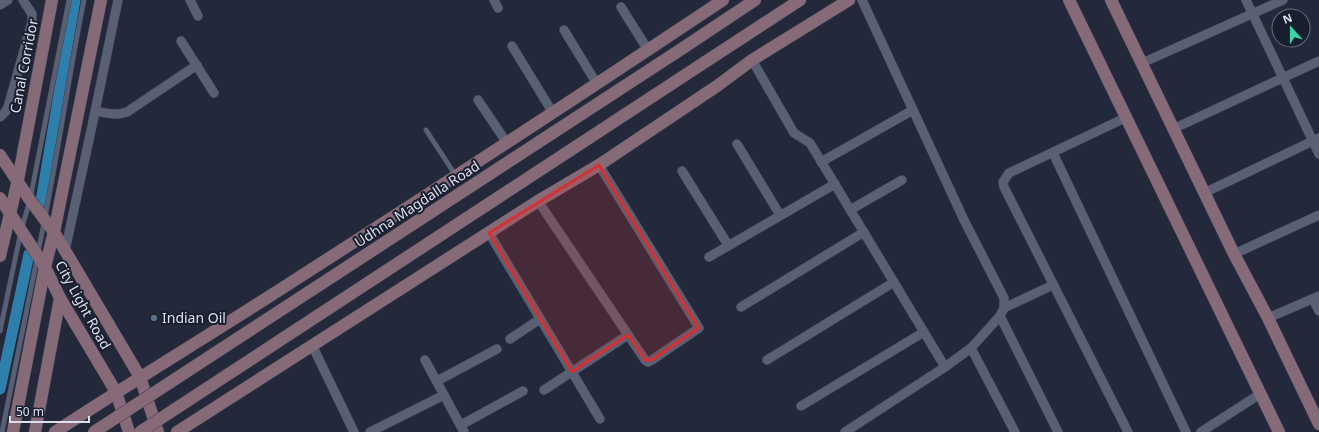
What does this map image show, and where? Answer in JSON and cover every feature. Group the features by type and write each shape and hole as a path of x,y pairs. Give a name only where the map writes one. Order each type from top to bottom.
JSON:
{"street":[{"path":"0,5 8,0"},
{"path":"0,118 8,107 32,22 32,14 23,0"},
{"name":"Canal Corridor","path":"0,256 18,180 52,0"},
{"path":"14,432 45,267 54,232 101,0"},
{"path":"65,251 118,0"},
{"path":"190,0 198,16"},
{"path":"55,432 116,392 297,279 553,113 723,0"},
{"name":"Udhna Magdalla Road","path":"94,432 755,0"},
{"path":"140,432 800,0"},
{"path":"177,432 538,201 599,165 717,86 752,60 850,0"},
{"path":"862,0 964,220 1004,298 1002,312 1058,432"},
{"path":"1069,0 1279,432"},
{"path":"1111,0 1204,193 1268,318 1319,424"},
{"path":"1246,0 1283,78 1316,139 1319,154"},
{"path":"1142,63 1283,0"},
{"path":"621,7 648,50"},
{"path":"564,30 597,84"},
{"path":"181,41 214,92"},
{"path":"512,46 553,113"},
{"path":"752,60 794,133 810,143 945,367"},
{"path":"1173,129 1319,61"},
{"path":"95,111 114,114 127,112 197,66"},
{"path":"478,100 507,143"},
{"path":"821,162 913,110"},
{"path":"1126,117 1009,173 1003,182 1004,187 1128,432"},
{"path":"1204,193 1316,139"},
{"path":"737,144 780,215"},
{"path":"1053,153 1186,432"},
{"path":"0,155 30,200 54,232 140,377 158,432"},
{"path":"538,201 645,360 648,362 652,360 699,328 599,165"},
{"path":"682,171 728,245"},
{"path":"850,210 902,180"},
{"path":"708,257 835,184"},
{"name":"City Light Road","path":"0,198 45,267 60,298 116,392 129,432"},
{"path":"1234,254 1319,215"},
{"path":"741,307 864,232"},
{"path":"489,233 600,419"},
{"path":"767,360 894,282"},
{"path":"845,432 945,367 971,348 1002,312 1053,285"},
{"path":"1268,318 1316,297 1319,311"},
{"path":"35,432 60,298"},
{"path":"510,338 540,319"},
{"path":"801,406 924,332"},
{"path":"544,390 628,336"},
{"path":"312,345 354,432"},
{"path":"971,348 1016,432"},
{"path":"437,382 497,349"},
{"path":"425,360 462,429 523,391"},
{"path":"1201,432 1260,394"},
{"path":"370,432 444,395"}],"lane":[{"path":"0,332 21,231 30,200 69,0"},
{"path":"2,432 38,256 84,0"},
{"path":"426,130 456,176"}],"highlighted area":[{"path":"599,165 699,328 652,360 645,360 628,335 572,372 489,233"}],"waterway":[{"path":"40,207 75,0"},
{"path":"0,389 29,254"}],"place":[{"name":"Indian Oil","path":"154,318"}]}
